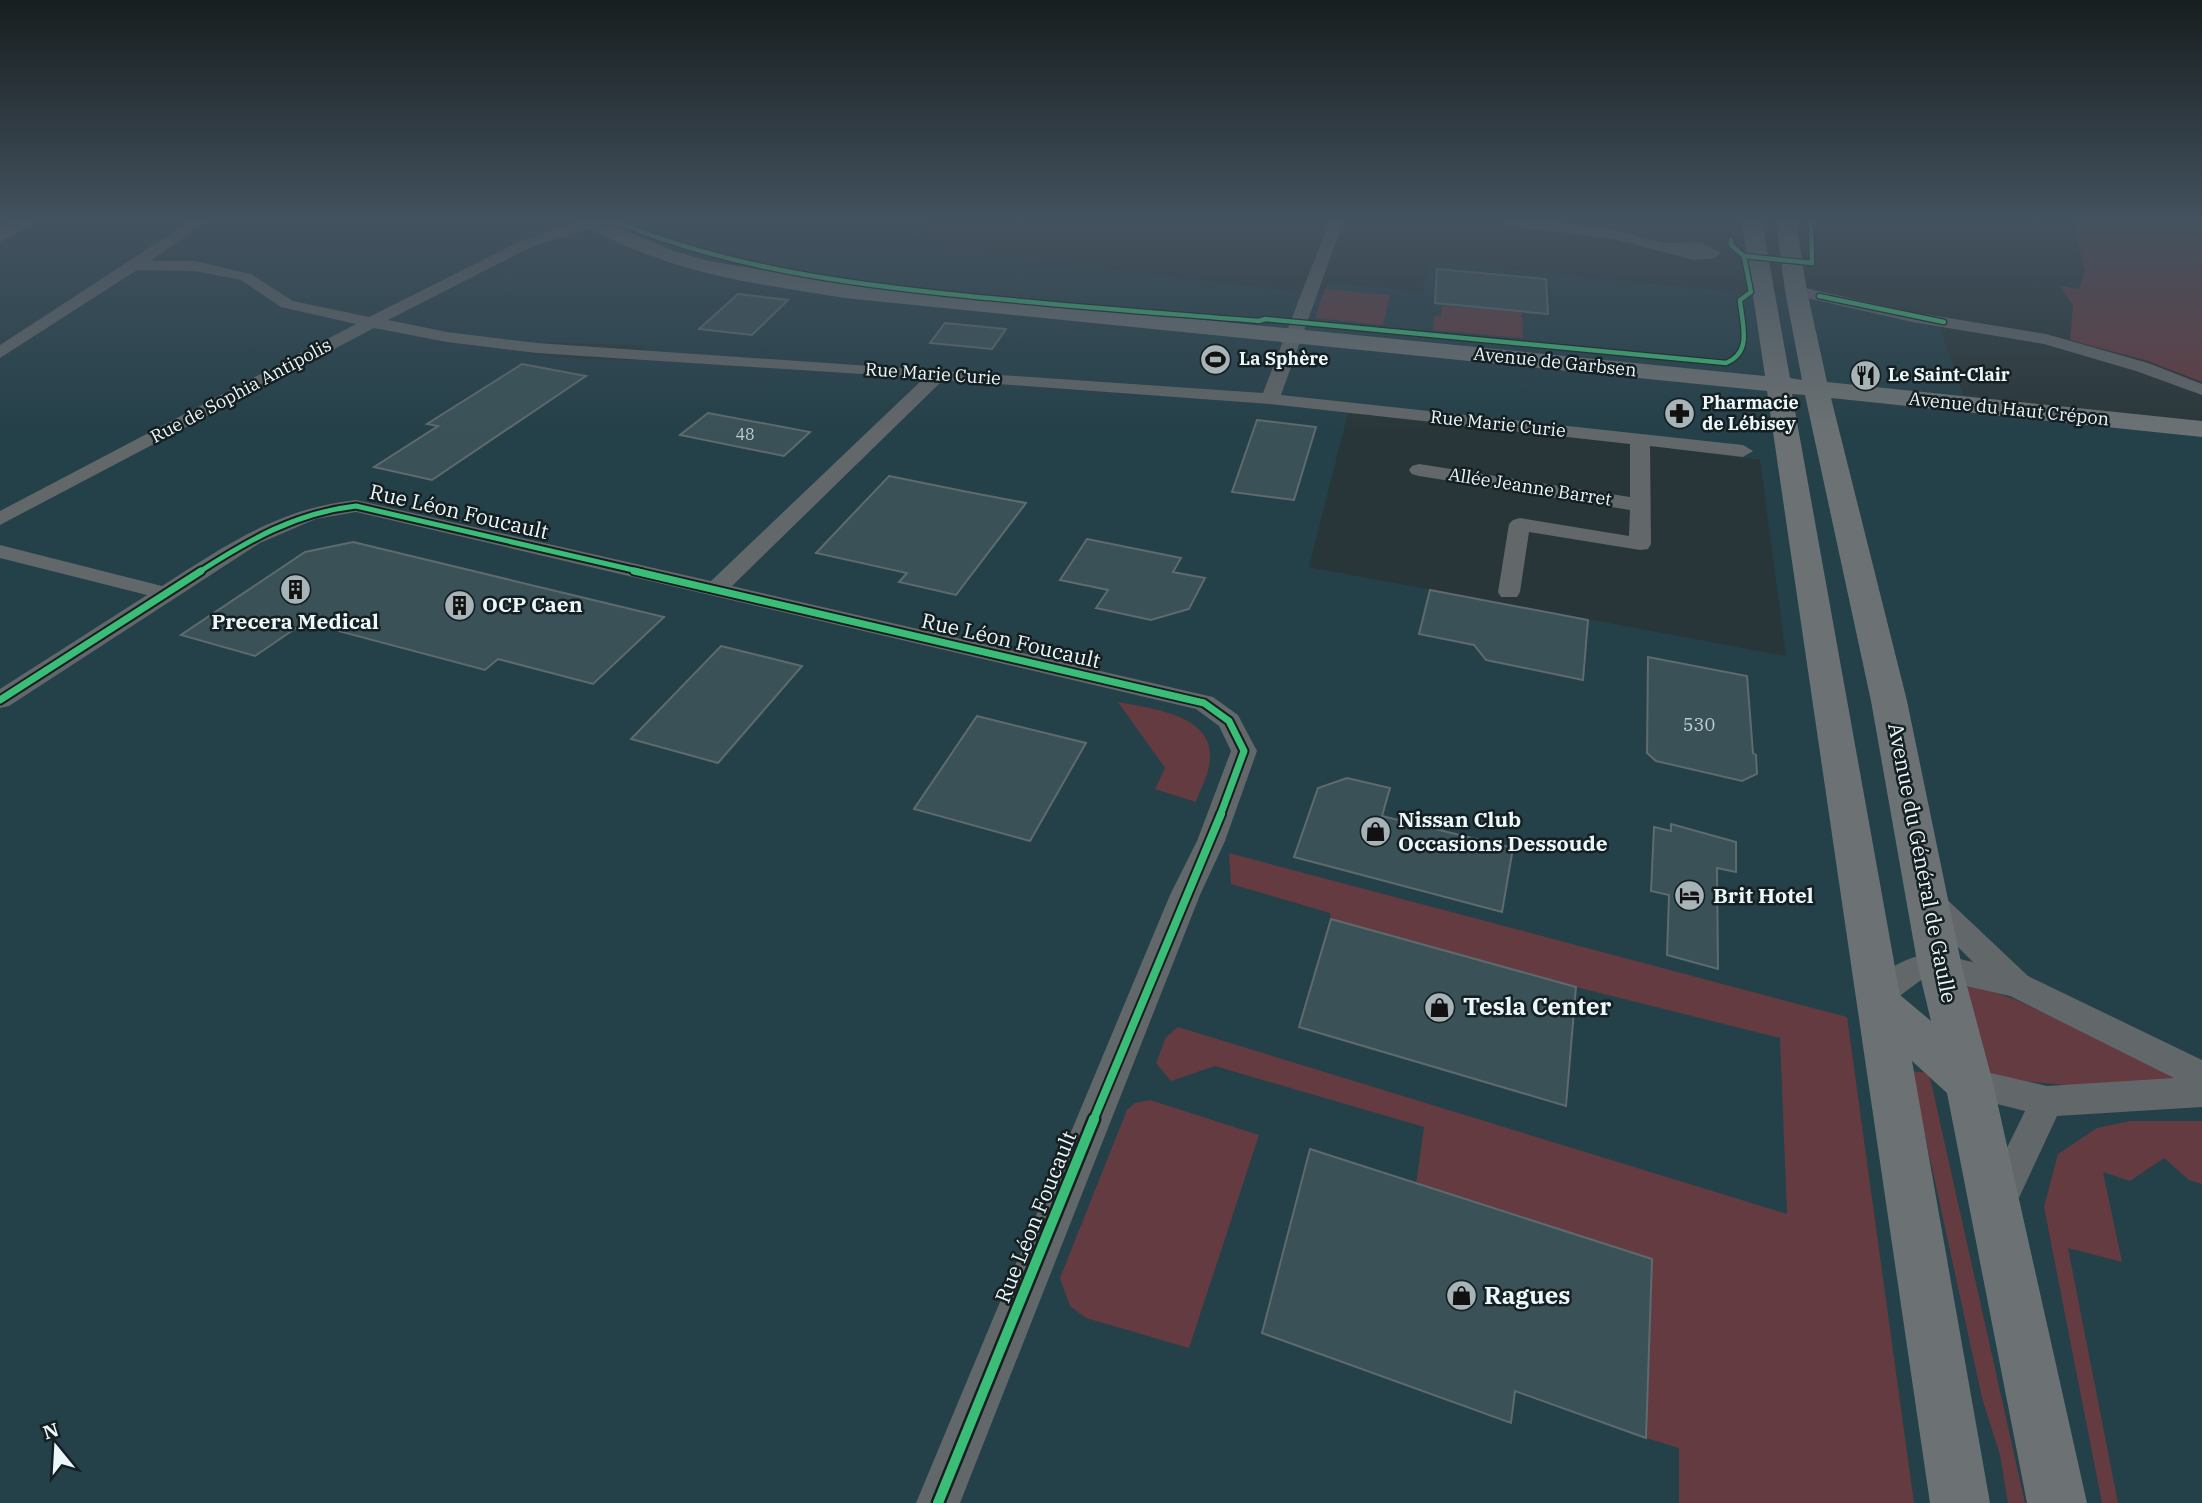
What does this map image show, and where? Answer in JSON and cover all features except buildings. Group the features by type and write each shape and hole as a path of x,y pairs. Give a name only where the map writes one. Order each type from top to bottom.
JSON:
{"main road":[{"name":"Avenue de Garbsen","path":"858,292 1110,319 1294,334 1816,389"},
{"path":"1763,292 1960,1503"},
{"name":"Avenue du Général de Gaulle","path":"1796,292 1816,389 1889,701 1940,967 1969,1083 2057,1503"},
{"name":"Avenue du Haut Crépon","path":"1816,389 2202,429"},
{"path":"1879,1000 1969,1083"}],"street":[{"path":"0,353 93,292"},
{"name":"Rue Marie Curie","path":"269,292 287,304 370,323 447,337 537,348 939,373 1269,399 1742,451"},
{"name":"Rue de Sophia Antipolis","path":"0,519 431,292"},
{"path":"1269,399 1310,292"},
{"path":"1801,292 2079,348 2142,367 2202,390"},
{"path":"714,591 939,373"},
{"path":"1509,592 1520,524 1640,544 1640,439"},
{"name":"Allée Jeanne Barret","path":"1419,470 1640,505"},
{"name":"Rue Léon Foucault","path":"0,700 278,524 318,510 356,506 1204,703 1229,721 1244,751 1211,841 1185,895 938,1503"},
{"path":"0,551 168,594"},
{"path":"1927,898 2017,985"},
{"path":"1879,1000 1915,968 1940,967 2017,985 2202,1076"},
{"path":"1969,1083 2047,1101 2202,1092"},
{"path":"1995,1210 2047,1101"}],"shaded area":[{"path":"0,292 1300,292 1323,295 1324,292 1738,292 1812,297 1939,324 1969,412 2202,435 2202,1503 0,1503","holes":["547,342 645,346 638,360 579,359 528,354","1348,413 1517,429 1760,460 1786,656 1309,567"]},
{"path":"1324,292 1390,295 1383,325 1315,318"},
{"path":"2064,292 2202,292 2202,382 2148,361 2070,340 2073,306"},
{"path":"1442,306 1522,311 1523,338 1433,330 1434,316 1441,316"},
{"path":"1118,702 1181,718 1204,735 1210,749 1209,766 1196,802 1155,789 1165,768"},
{"path":"1229,853 1847,1017 1914,1503 1679,1503 1679,1448 1646,1438 1652,1259 1416,1184 1424,1127 1215,1066 1171,1081 1156,1063 1166,1037 1178,1027 1787,1214 1780,1038 1576,987 1331,919 1330,913 1231,884"},
{"path":"1966,983 2014,999 2187,1079 2078,1086 1985,1078"},
{"path":"1911,1071 1929,1073 2025,1503 2008,1503 2000,1455 1982,1398"},
{"path":"1150,1100 1259,1135 1189,1348 1086,1318 1070,1306 1060,1278 1127,1110 1135,1103"},
{"path":"2130,1121 2202,1121 2202,1184 2189,1180 2164,1158 2130,1181 2103,1172 2122,1262 2068,1248 2118,1503 2102,1503 2044,1207 2058,1154 2097,1128"}],"cycle path":[{"path":"931,292 1259,321 1265,319 1726,363 1738,358 1744,349 1740,300 1751,292"},
{"path":"1819,296 1944,322"},
{"path":"0,700 238,547 308,514 356,506 1204,703 1229,721 1244,751 1211,841 1185,895 938,1503"}],"place":[{"name":"La Sphère","path":"1216,359"},
{"name":"Le Saint-Clair","path":"1865,375"},
{"name":"Pharmacie de Lébisey","path":"1679,413"},
{"name":"Precera Medical","path":"295,590"},
{"name":"OCP Caen","path":"459,605"},
{"name":"Nissan Club Occasions Dessoude","path":"1375,832"},
{"name":"Brit Hotel","path":"1690,896"},
{"name":"Tesla Center","path":"1440,1007"},
{"name":"Ragues","path":"1461,1296"}]}
